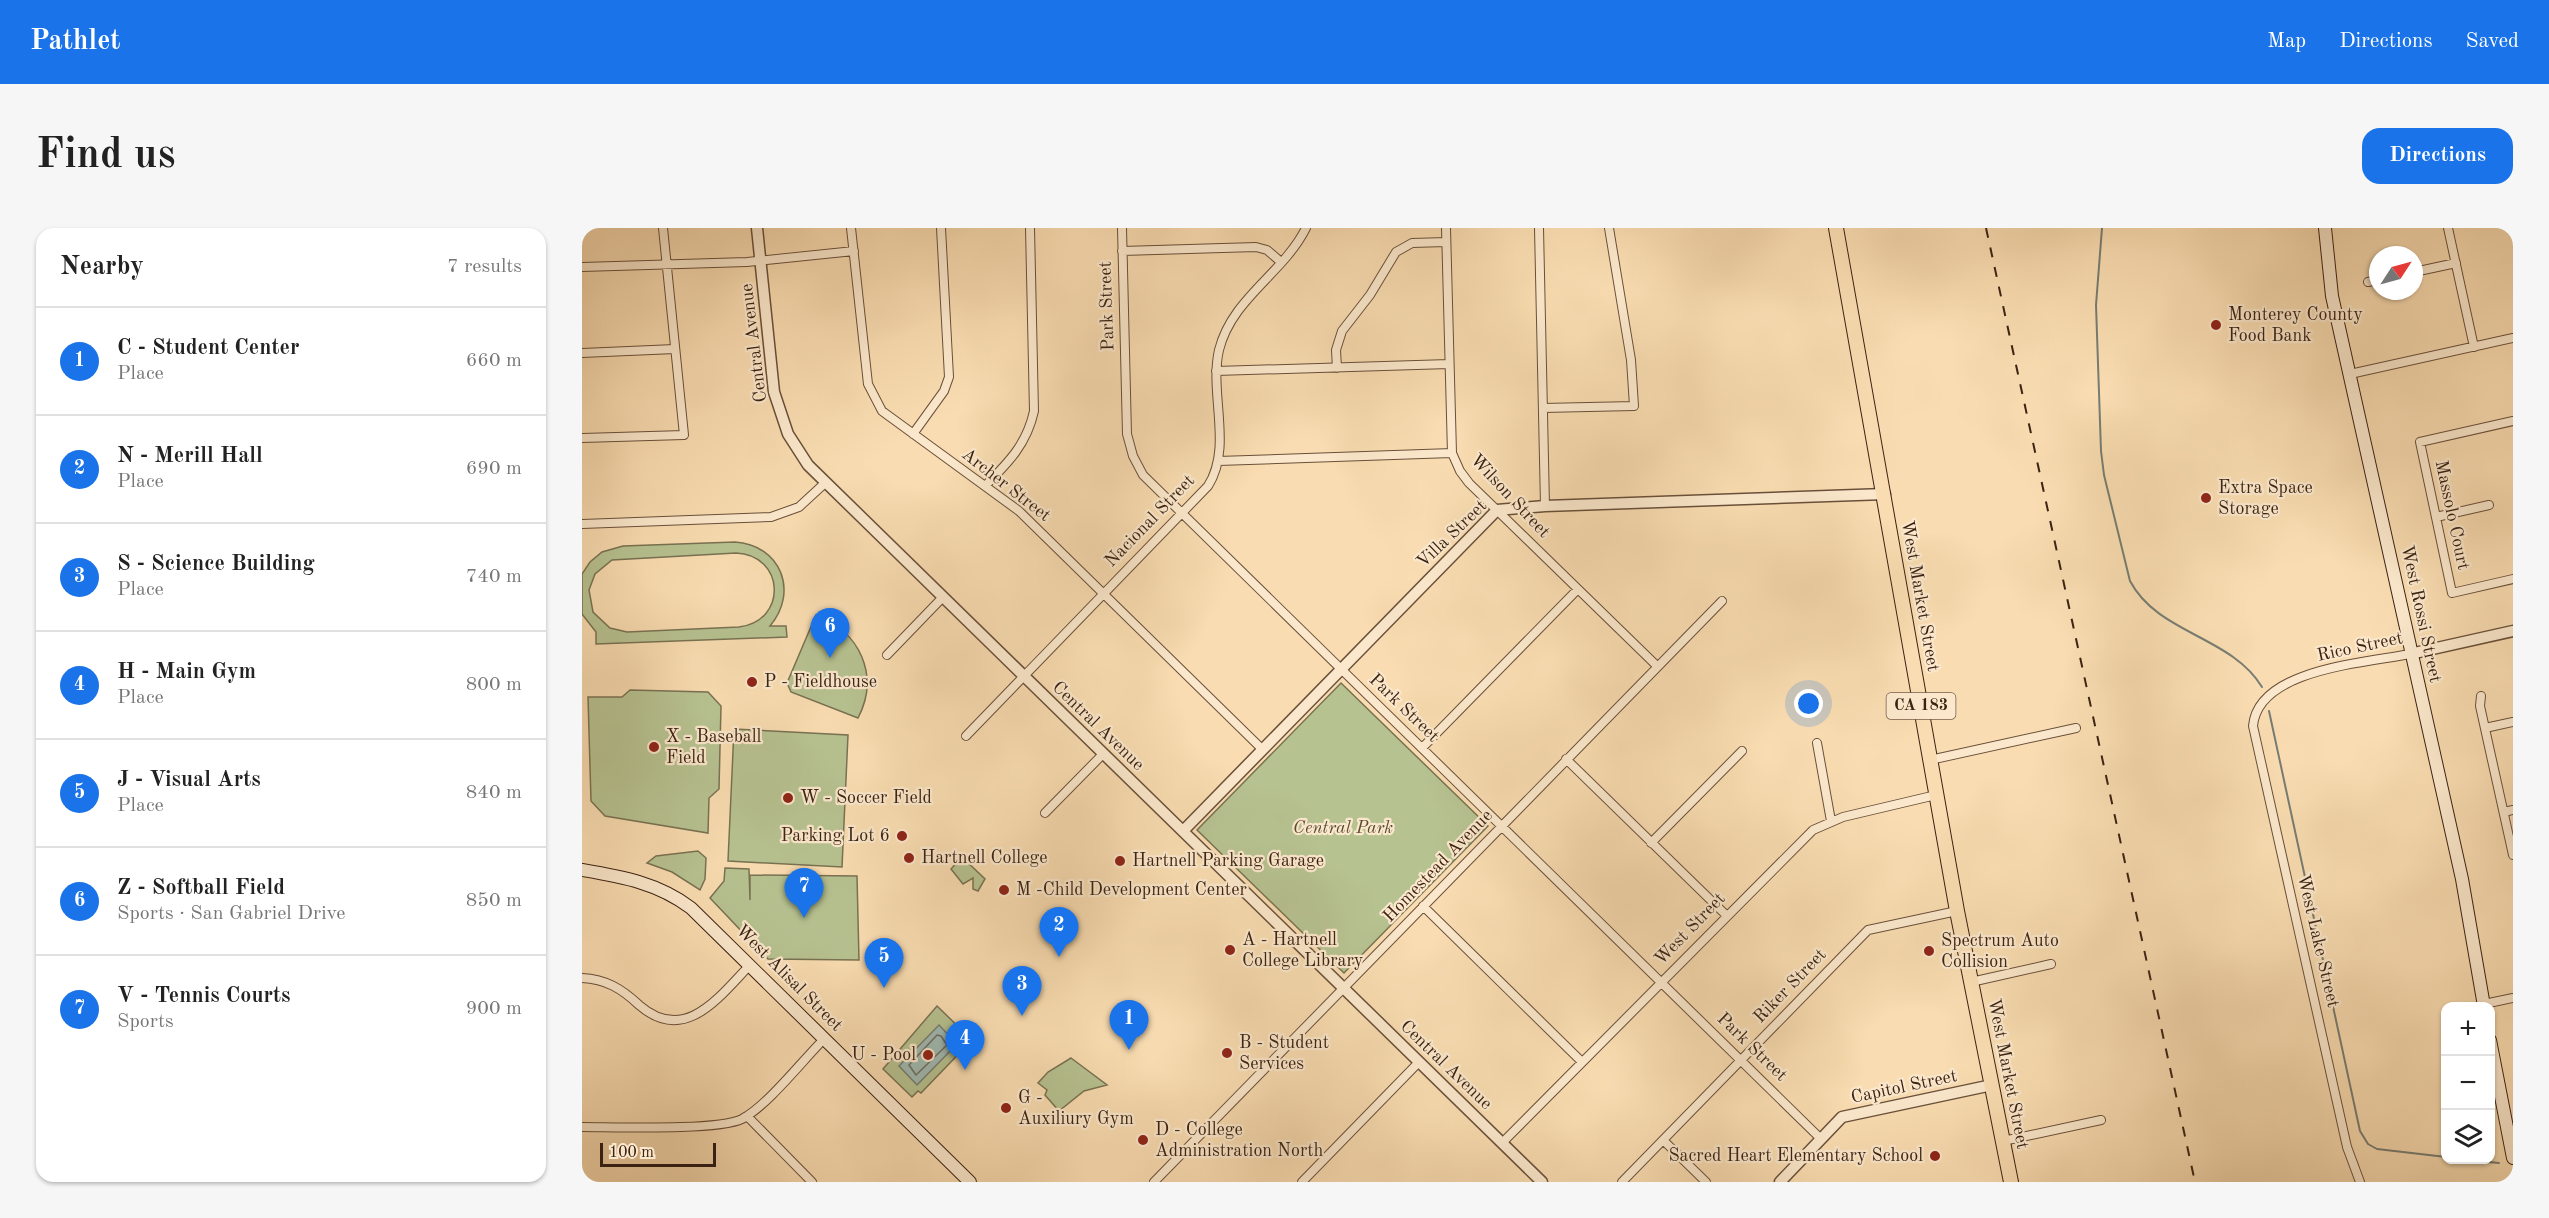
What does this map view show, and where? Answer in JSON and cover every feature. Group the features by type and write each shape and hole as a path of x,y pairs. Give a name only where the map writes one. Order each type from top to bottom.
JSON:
{"main road":[{"name":"West Market Street","path":"1836,228 1885,494 1957,911 2011,1182"},
{"name":"West Rossi Street","path":"2325,228 2329,279 2410,654 2462,879 2483,1002"},
{"name":"West Alisal Street","path":"582,870 637,880 664,890 691,908 970,1182"},
{"path":"2493,1056 2513,1158"}],"street":[{"path":"582,438 684,435 663,228"},
{"name":"Central Avenue","path":"757,228 771,372 778,408 794,444 825,483 1542,1182"},
{"name":"Archer Street","path":"851,228 868,384 882,411 1019,511 1262,749"},
{"path":"913,434 944,391 950,377 941,228"},
{"path":"985,486 1018,450 1028,433 1034,411 1030,228"},
{"name":"Park Street","path":"1122,228 1127,434 1130,448 1143,475 1821,1139"},
{"name":"Nacional Street","path":"966,736 1208,486 1218,460 1216,371 1222,340 1235,313 1297,244 1305,228"},
{"name":"Wilson Street","path":"1446,228 1452,453 1464,477 1657,666"},
{"path":"1539,228 1545,506"},
{"path":"1543,408 1634,406 1631,360 1609,228"},
{"path":"2448,228 2474,347"},
{"path":"1337,368 1336,350 1342,331 1370,295 1392,255 1407,244 1446,242"},
{"path":"1122,251 1256,247 1267,250 1281,262"},
{"path":"582,267 761,261 854,251"},
{"path":"2423,270 2456,263"},
{"path":"2350,374 2513,338"},
{"path":"582,353 675,349"},
{"path":"1216,371 1449,364"},
{"name":"Massolo Court","path":"2513,421 2420,442 2452,593 2513,579"},
{"path":"1218,460 1452,453"},
{"path":"582,524 771,517 800,507 825,483"},
{"name":"Villa Street","path":"1183,831 1497,510 1545,506 1885,494"},
{"path":"2436,518 2489,505"},
{"path":"1422,748 1578,589"},
{"path":"887,655 943,597"},
{"name":"Homestead Avenue","path":"1154,1182 1722,600"},
{"name":"Rico Street","path":"2259,706 2281,685 2303,676 2513,631"},
{"path":"2481,696 2480,706 2485,728 2508,811 2513,855"},
{"name":"West Lake Street","path":"2259,706 2253,726 2347,1147 2360,1182"},
{"path":"2485,728 2513,722"},
{"path":"1930,760 2076,728"},
{"path":"1817,743 1832,820"},
{"path":"1652,843 1742,751"},
{"path":"1045,813 1103,754"},
{"path":"1566,759 1726,915"},
{"name":"West Street","path":"1502,1143 1802,839 1832,820 1936,795"},
{"path":"1423,906 1582,1062"},
{"name":"Riker Street","path":"1622,1182 1868,930 1957,911"},
{"path":"1971,982 2051,964"},
{"path":"582,978 596,979 618,988 654,1015 681,1020 706,1009 750,965"},
{"path":"2495,1002 2513,998"},
{"path":"582,1127 721,1125 747,1116 824,1039"},
{"path":"1302,1182 1419,1062"},
{"name":"Capitol Street","path":"1780,1182 1842,1117 1992,1084"},
{"path":"747,1116 813,1182"},
{"path":"2003,1141 2101,1120"},
{"path":"1663,1140 1706,1182"}],"green space":[{"path":"735,542 751,545 764,552 781,572 784,585 779,613 770,626 786,626 787,637 596,644 596,632 582,614 582,574 590,562 602,552 623,546","holes":["736,553 752,557 764,565 771,576 774,588 773,601 766,613 755,622 739,627 627,632 610,628 593,612 589,590 595,574 612,560"]},
{"path":"816,615 831,622 844,632 862,657 867,686 858,718 791,692 787,683"},
{"name":"Central Park","path":"1341,683 1488,826 1344,973 1197,830"},
{"name":"X - Baseball Field","path":"630,690 708,692 721,706 719,789 709,798 708,833 605,816 591,801 588,697 622,697"},
{"name":"W - Soccer Field","path":"734,729 848,735 842,867 728,861"},
{"path":"698,851 706,858 705,879 700,890 672,872 647,863 656,856"},
{"path":"962,857 985,879 978,891 973,889 973,878 963,884 951,869"},
{"path":"725,868 749,869 750,900 750,875 857,876 859,960 768,959 710,898 724,881"},
{"path":"937,1006 972,1040 921,1093 918,1091 912,1097 883,1069"},
{"path":"1071,1058 1107,1085 1084,1091 1059,1111 1045,1095 1047,1090 1038,1083 1048,1072"}],"water":[{"name":"U - Pool","path":"939,1025 957,1044 917,1085 899,1066"}],"waterway":[{"path":"2102,228 2096,305 2101,451 2104,475 2130,581 2142,599 2158,613 2232,656 2249,670 2262,687"},
{"path":"2269,711 2360,1131 2368,1144 2377,1149 2441,1156"},
{"path":"2495,1163 2499,1163"}],"railway":[{"path":"1986,228 2195,1182"}],"place":[{"name":"Monterey County Food Bank","path":"2216,325"},
{"name":"Extra Space Storage","path":"2206,498"},
{"name":"Z - Softball Field","path":"830,658"},
{"name":"P - Fieldhouse","path":"752,682"},
{"name":"X - Baseball Field","path":"654,747"},
{"name":"W - Soccer Field","path":"788,798"},
{"name":"Parking Lot 6","path":"902,836"},
{"name":"Hartnell College","path":"909,858"},
{"name":"Hartnell Parking Garage","path":"1120,861"},
{"name":"M -Child Development Center","path":"1004,890"},
{"name":"V - Tennis Courts","path":"804,918"},
{"name":"A - Hartnell College Library","path":"1230,950"},
{"name":"Spectrum Auto Collision","path":"1929,951"},
{"name":"N - Merill Hall","path":"1059,957"},
{"name":"J - Visual Arts","path":"884,988"},
{"name":"S - Science Building","path":"1022,1016"},
{"name":"C - Student Center","path":"1129,1050"},
{"name":"B - Student Services","path":"1227,1053"},
{"name":"U - Pool","path":"928,1055"},
{"name":"H - Main Gym","path":"965,1070"},
{"name":"G - Auxiliury Gym","path":"1006,1108"},
{"name":"D - College Administration North","path":"1143,1140"},
{"name":"Sacred Heart Elementary School","path":"1935,1156"}]}
